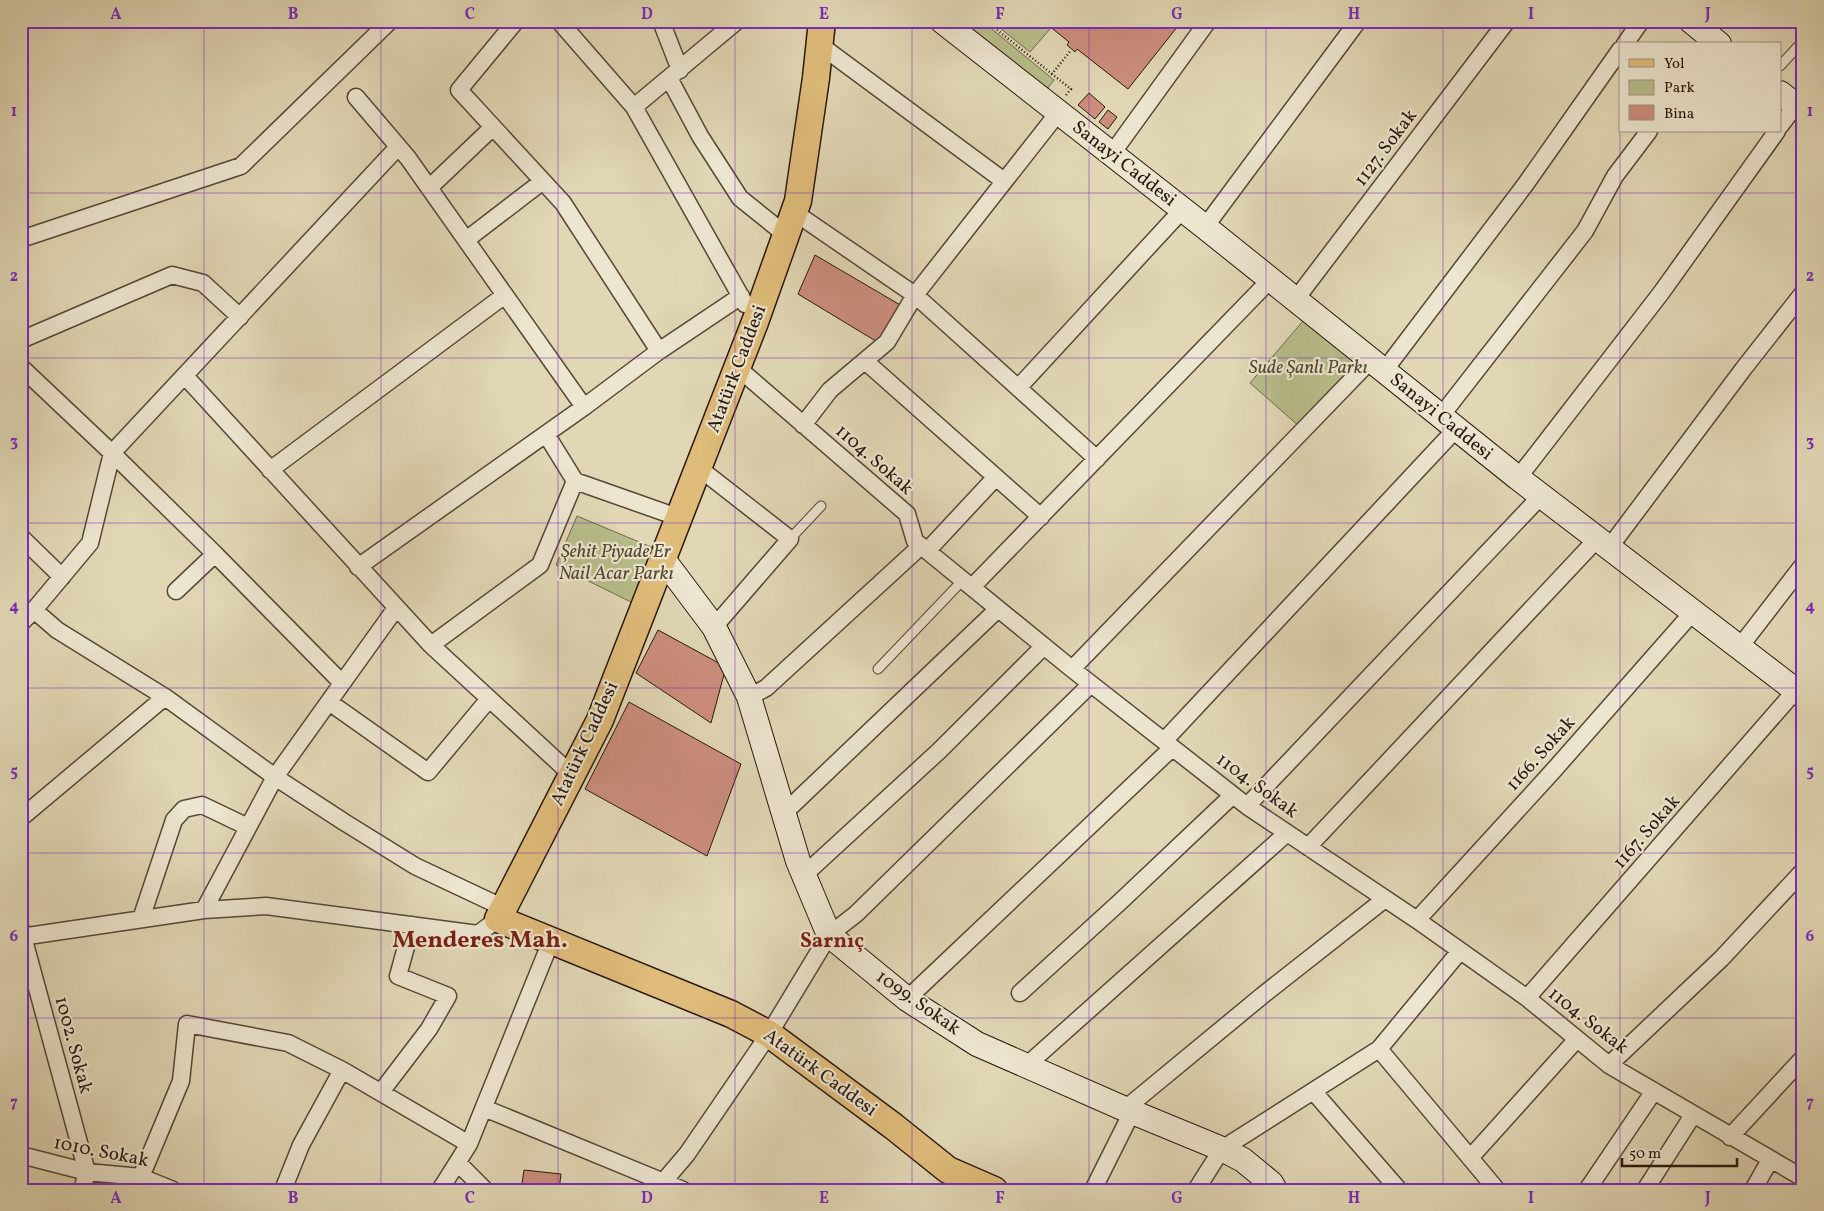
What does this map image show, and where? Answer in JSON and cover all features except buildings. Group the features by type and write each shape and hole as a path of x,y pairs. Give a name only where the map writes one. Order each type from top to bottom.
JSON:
{"main road":[{"name":"Atatürk Caddesi","path":"821,33 798,201 755,322 600,720 501,914 551,941 730,1014 769,1034 893,1126 948,1170 994,1190"}],"street":[{"path":"21,239 241,166 390,21"},
{"path":"516,21 459,90 563,203 659,351"},
{"path":"559,21 634,108 755,322"},
{"path":"661,21 674,74 700,136 740,198 790,223 915,296 1097,459"},
{"path":"634,108 737,21"},
{"name":"Sanayi Caddesi","path":"942,21 1111,155 1183,209 1518,478 1799,693"},
{"path":"1111,155 1208,21"},
{"path":"1205,227 1358,21"},
{"name":"1127. Sokak","path":"1296,299 1507,21"},
{"path":"1626,42 1641,21"},
{"path":"1691,21 1716,42"},
{"path":"821,33 1004,181"},
{"path":"1072,669 1378,365 1524,185 1619,51"},
{"path":"356,97 429,188 584,406"},
{"path":"1782,122 1793,103"},
{"path":"803,425 830,390 887,342 915,296 1056,112"},
{"path":"429,188 493,127"},
{"path":"908,999 1168,744 1448,422 1585,231 1615,176 1648,132"},
{"path":"1518,478 1661,293 1776,132"},
{"path":"21,622 34,610 90,543 112,453 398,147"},
{"path":"466,240 543,181"},
{"path":"1018,388 1183,209"},
{"path":"21,340 172,275 203,283 240,317"},
{"path":"968,584 1041,516 1271,279"},
{"path":"1308,847 1603,544 1803,293"},
{"path":"270,470 505,295"},
{"path":"358,567 546,434 659,351 741,296"},
{"path":"865,361 1041,516"},
{"path":"21,368 112,453 215,554 342,683"},
{"name":"1104. Sokak","path":"738,368 907,514 915,541 1072,669 1233,795 1417,920 1527,998 1609,1065 1803,1178"},
{"path":"185,376 431,645 572,774"},
{"path":"546,434 575,481 680,518"},
{"path":"699,468 790,539 714,626"},
{"path":"749,697 766,688 924,548 996,476"},
{"path":"431,645 540,565 575,481"},
{"path":"1248,806 1541,496"},
{"path":"21,537 62,577"},
{"path":"176,591 215,554"},
{"name":"1099. Sokak","path":"664,559 714,626 749,697 798,860 829,935 908,999 977,1044 1128,1111 1222,1149 1243,1160 1271,1183 1275,1190"},
{"path":"1739,648 1803,565"},
{"path":"204,910 275,777 396,608"},
{"path":"784,813 998,609"},
{"path":"22,934 204,910 266,906 478,934 501,914 415,866 275,777 164,697 57,630 34,610"},
{"name":"1166. Sokak","path":"1417,920 1553,771 1693,612"},
{"path":"804,875 938,751 1044,646"},
{"path":"662,1185 688,1154 769,1034 829,935 856,914 1091,684"},
{"name":"1167. Sokak","path":"1527,998 1799,693"},
{"path":"21,818 164,697"},
{"path":"329,702 428,772 489,698"},
{"path":"1020,993 1233,795"},
{"path":"141,919 174,820 184,809 202,805 248,827"},
{"path":"1026,1066 1287,833"},
{"path":"1609,1065 1721,959 1803,871"},
{"path":"1093,1190 1128,1111 1263,995 1385,899"},
{"path":"381,1092 429,1029 448,996 398,976 412,925"},
{"name":"1002. Sokak","path":"22,934 86,1172"},
{"path":"440,1190 469,1144 551,941"},
{"path":"1196,1190 1222,1149 1379,1049 1460,951"},
{"path":"141,1177 181,1081 187,1024 288,1044 342,1070 469,1144"},
{"path":"1470,1158 1577,1039"},
{"path":"1379,1049 1497,1190"},
{"path":"1730,1137 1803,1058"},
{"path":"283,1190 301,1145 342,1070"},
{"path":"1313,1091 1398,1190"},
{"path":"1586,1190 1654,1091"},
{"path":"484,1108 662,1185 684,1190"},
{"path":"1645,1190 1693,1115"},
{"name":"1010. Sokak","path":"21,1155 86,1172 141,1177 173,1190"},
{"path":"1753,1190 1770,1160"},
{"path":"458,1163 485,1190"},
{"path":"82,1190 86,1172"}],"lane":[{"path":"1782,64 1803,41"},
{"path":"790,539 821,506"},
{"path":"878,669 968,584"}],"path":[{"path":"986,21 1072,89 1056,112"},
{"path":"1052,74 1071,50"}],"green space":[{"path":"961,21 982,21 1054,80 1046,90"},
{"path":"991,21 1041,21 1050,29 1030,52"},
{"name":"Sude Şanlı Parkı","path":"1303,321 1361,364 1300,427 1250,383"},
{"name":"Şehit Piyade Er Nail Acar Parkı","path":"577,516 656,549 633,603 556,565"}],"district":[{"name":"Menderes Mah.","path":"480,941"},
{"name":"Sarnıç","path":"832,941"}]}
